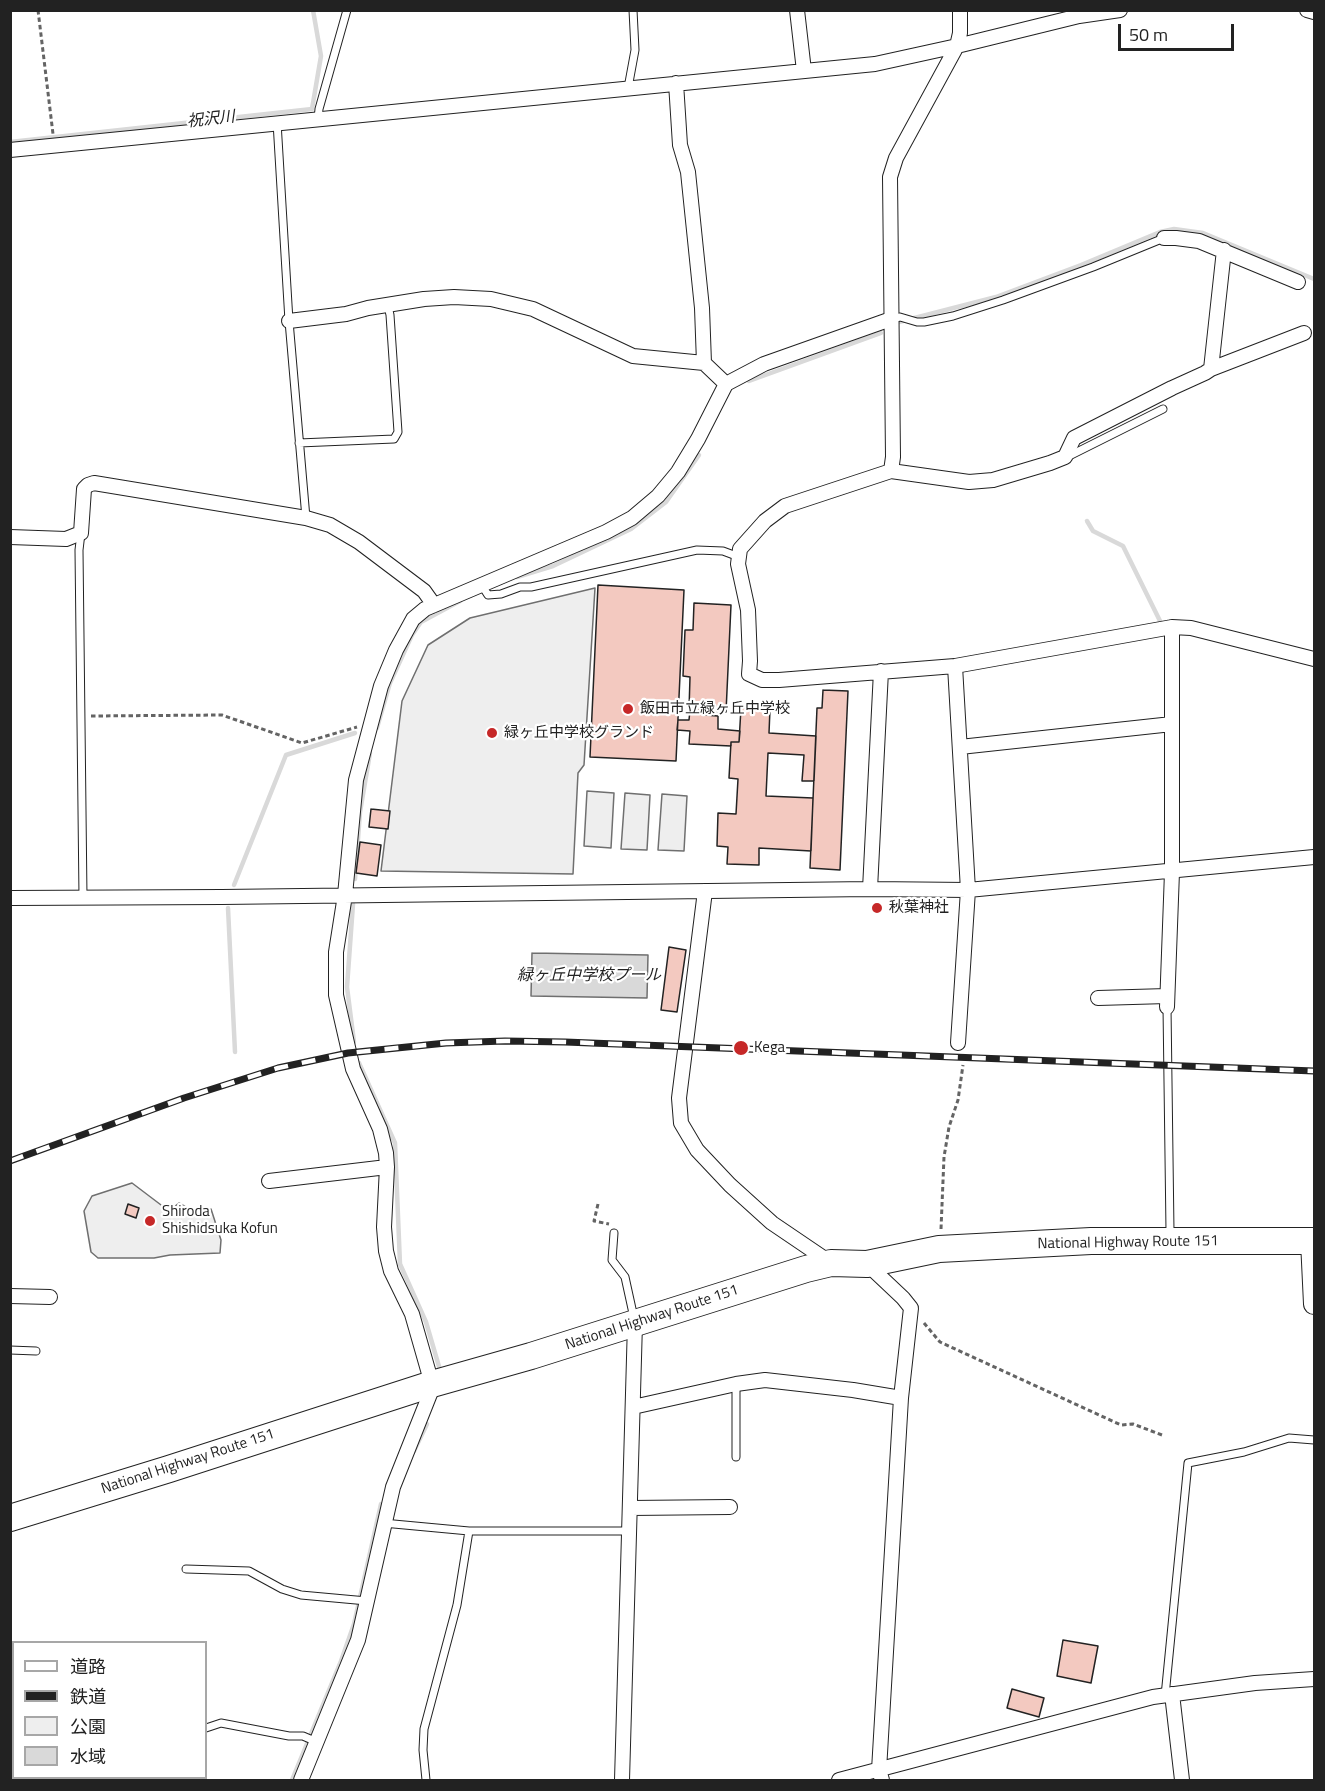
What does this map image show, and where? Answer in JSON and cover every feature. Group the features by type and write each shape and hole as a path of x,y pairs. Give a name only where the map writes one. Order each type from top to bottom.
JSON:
{"highway":[{"name":"National Highway Route 151","path":"10,1518 432,1384 531,1356 831,1263 867,1264 939,1249 1091,1241 1313,1241"}],"street":[{"path":"797,10 804,70"},
{"path":"891,471 896,318 890,177 896,158 957,46 960,33 960,10"},
{"path":"10,150 875,64 957,46 1066,15 1120,10"},
{"path":"1307,10 1314,12"},
{"path":"676,83 680,145 690,183 702,308 704,363"},
{"path":"1164,238 1199,241 1299,282"},
{"path":"1211,369 1224,250"},
{"path":"289,321 346,314 424,299 454,297 491,299 533,309 633,356 704,363 726,384"},
{"path":"301,1780 314,1741 358,1640 362,1600 400,1464 430,1394 432,1384 412,1314 391,1271 386,1251 384,1227 387,1167 380,1129 353,1069 336,995 336,952 345,895 356,780 381,686 396,650 414,619 425,609 484,588 632,518 658,496 678,472 726,384 764,364 896,318"},
{"path":"1304,333 1211,369 1074,438 1065,458 993,480 969,483 891,471 785,506 765,521 740,549 738,564 748,610 749,674 762,680 955,666 1172,627 1191,628 1314,659"},
{"path":"10,537 66,539 81,533 84,489 88,484 94,483 306,518 330,525 359,542 424,591 434,605"},
{"path":"1098,998 1167,1002 1172,872 1172,627"},
{"path":"955,666 968,891 958,1043"},
{"path":"870,889 881,671"},
{"path":"960,747 1172,724"},
{"path":"10,898 870,889 968,891 1314,857"},
{"path":"705,891 679,1098 681,1124 698,1149 730,1185 772,1223 831,1263"},
{"path":"268,1181 387,1167"},
{"path":"1313,1241 1314,1304"},
{"path":"867,1264 911,1308 902,1398 880,1775"},
{"path":"10,1296 50,1297"},
{"path":"622,1780 635,1323"},
{"path":"633,1407 736,1384 765,1380 902,1398"},
{"path":"630,1508 730,1507"},
{"path":"839,1780 880,1775 1153,1697 1256,1683 1314,1679"},
{"path":"1168,1695 1182,1780"}],"lane":[{"path":"318,119 347,10"},
{"path":"628,88 635,50 633,10"},
{"path":"277,122 289,321 306,518"},
{"path":"896,318 917,322 953,316 1093,267 1164,238"},
{"path":"299,443 394,439 398,432 390,315 387,306"},
{"path":"1065,458 1163,409"},
{"path":"81,533 79,550 83,897"},
{"path":"484,588 697,550 723,551 739,557"},
{"path":"1167,1002 1170,1231"},
{"path":"614,1233 612,1260 625,1277 635,1323"},
{"path":"10,1350 36,1351"},
{"path":"736,1384 736,1457"},
{"path":"1168,1695 1188,1463 1244,1452 1289,1438 1314,1440"},
{"path":"383,1523 469,1532 629,1531"},
{"path":"426,1780 423,1750 424,1729 457,1605 469,1532"},
{"path":"186,1569 249,1571 301,1595 362,1600"},
{"path":"207,1728 221,1723 289,1736 303,1736 314,1741"}],"path":[{"path":"38,10 53,134"},
{"path":"80,716 222,715 302,742 371,723"},
{"path":"939,1249 944,1199 944,1158 949,1127 958,1100 963,1065"},
{"path":"598,1204 594,1221 615,1225 614,1233"},
{"path":"911,1308 940,1342 1121,1425 1133,1424 1162,1435"}],"green space":[{"name":"緑ヶ丘中学校グランド","path":"595,588 584,765 578,773 573,874 381,871 402,701 428,645 470,618"},
{"path":"587,791 614,793 611,848 584,846"},
{"path":"625,793 650,795 647,850 621,849"},
{"path":"662,794 687,796 684,851 658,850"},
{"path":"132,1183 169,1211 179,1203 191,1210 211,1209 221,1240 220,1253 154,1258 98,1258 91,1252 84,1211 92,1196"}],"water":[{"name":"緑ヶ丘中学校プール","path":"532,953 648,955 647,998 531,996"}],"building":[{"path":"598,585 684,590 676,761 590,757"},
{"path":"694,603 731,605 726,712 689,710 690,677 683,676 685,630 693,630"},
{"path":"823,690 848,691 840,870 810,868 817,708 822,708"},
{"path":"741,708 770,709 769,733 816,736 814,781 802,781 804,755 768,753 766,796 813,798 811,851 759,848 759,865 727,864 728,847 717,846 718,813 736,814 738,779 729,778 731,742 739,742"},
{"path":"690,710 704,711 704,715 718,716 718,729 740,731 739,742 731,742 731,746 689,744 690,731 677,730 678,720 689,720"},
{"path":"371,809 390,811 388,829 369,827"},
{"path":"360,842 381,845 377,876 356,873"},
{"path":"669,947 686,950 677,1012 661,1010"},
{"path":"128,1204 139,1208 136,1218 125,1214"},
{"path":"1063,1640 1098,1646 1091,1683 1057,1676"},
{"path":"1012,1689 1044,1698 1039,1717 1007,1708"}],"waterway":[{"name":"祝沢川","path":"10,142 312,109 321,56 313,10"},
{"path":"899,322 996,297 1160,232 1174,229 1203,233 1314,279"},
{"path":"749,381 881,333"},
{"path":"517,577 553,566 631,529 666,502 699,455"},
{"path":"1087,521 1093,531 1123,546 1160,621"},
{"path":"377,728 390,683 412,635 421,622 460,601"},
{"path":"234,885 286,755 355,733"},
{"path":"355,879 360,812 370,753"},
{"path":"353,904 347,987 354,1042"},
{"path":"228,908 235,1052"},
{"path":"359,1063 395,1143 400,1264 426,1322 440,1370"},
{"path":"414,1451 427,1424"},
{"path":"292,1780 354,1624 381,1504"}],"railway":[{"path":"10,1161 184,1098 278,1068 348,1053 446,1043 565,1042 1314,1071"}],"place":[{"name":"飯田市立緑ヶ丘中学校","path":"628,709"},
{"name":"緑ヶ丘中学校グランド","path":"492,733"},
{"name":"秋葉神社","path":"877,908"},
{"name":"Kega","path":"741,1048"},
{"name":"Shiroda Shishidsuka Kofun","path":"150,1221"}]}
